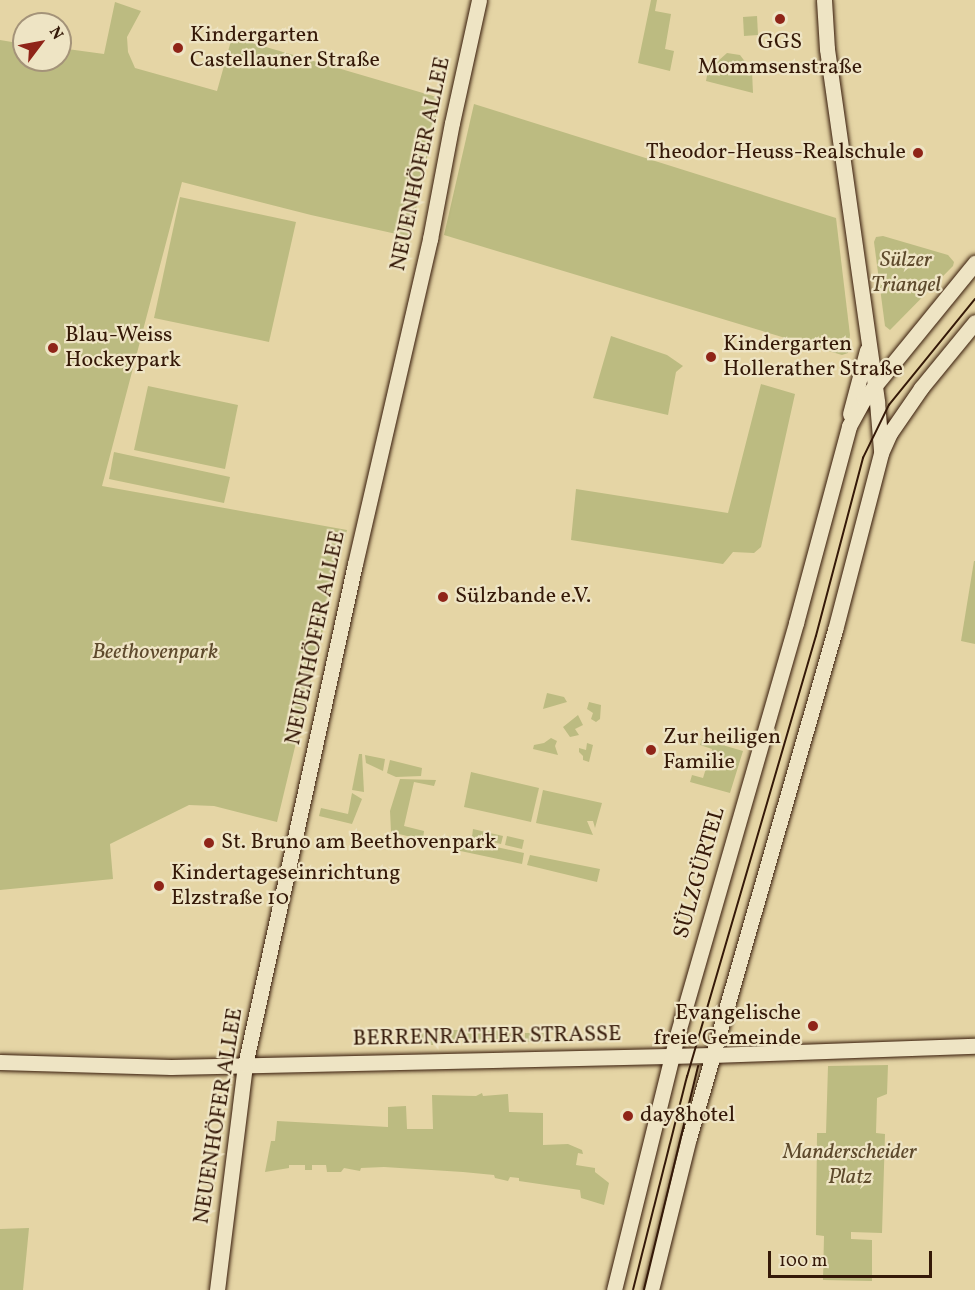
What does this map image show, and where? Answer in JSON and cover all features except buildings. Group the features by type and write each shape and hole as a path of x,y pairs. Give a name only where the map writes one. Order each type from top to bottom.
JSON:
{"street":[{"name":"NEUENHÖFER ALLEE","path":"217,1290 245,1065 355,564 430,239 479,0"},
{"path":"824,0 828,49 875,385 881,453"},
{"name":"SÜLZGÜRTEL","path":"614,1290 672,1055 852,420 875,385 975,263"},
{"path":"651,1290 712,1055 832,640 881,453 890,433 921,388 975,322"},
{"path":"869,349 878,360 896,359"},
{"path":"869,349 850,411 852,420 864,410 878,418"},
{"name":"BERRENRATHER STRASSE","path":"0,1062 151,1067 712,1055 975,1046"}],"green space":[{"path":"651,0 657,0 655,11 671,14 665,49 674,51 670,71 638,63"},
{"name":"Beethovenpark","path":"115,2 141,11 127,37 128,52 135,68 217,91 232,37 440,98 410,237 311,215 182,182 102,486 347,530 277,822 214,806 189,805 110,844 113,879 0,890 0,40 12,42 12,72 72,72 72,50 104,54"},
{"path":"757,16 758,35 744,36 743,17"},
{"path":"727,53 740,55 752,71 753,93 706,81 708,70"},
{"path":"474,104 836,218 850,335 848,353 842,355 444,235"},
{"path":"180,197 296,222 269,342 154,318"},
{"name":"Sülzer Triangel","path":"883,236 948,255 954,262 953,266 890,330 885,326 874,242 876,237"},
{"path":"611,336 667,355 683,366 676,372 668,415 593,398"},
{"path":"761,384 795,394 761,547 754,553 733,552 723,564 571,540 576,489 728,513"},
{"path":"148,386 238,405 225,469 134,450"},
{"path":"114,452 230,477 224,503 109,479"},
{"path":"975,561 975,644 961,641"},
{"path":"547,693 564,697 567,702 543,709"},
{"path":"589,702 601,705 600,719 596,722 591,719 593,713 587,709"},
{"path":"578,715 583,725 575,729 579,735 570,737 563,727"},
{"path":"551,738 557,741 555,746 558,755 533,749 534,745 544,743"},
{"path":"702,739 743,751 730,793 690,782 692,775 703,778 712,749 700,745"},
{"path":"587,743 593,745 589,762 583,760 579,752 579,748 586,750"},
{"path":"359,754 362,754 364,792 352,790"},
{"path":"365,755 385,759 383,771 366,763"},
{"path":"390,760 422,768 421,776 396,777 387,773"},
{"path":"471,772 539,788 531,822 464,807"},
{"path":"400,779 436,780 434,786 414,782 404,826 424,831 423,840 391,832 390,811"},
{"path":"543,790 602,803 595,828 593,821 587,821 593,835 536,823"},
{"path":"352,793 362,799 352,824 319,816 321,808 348,814"},
{"path":"473,829 503,836 501,844 472,837"},
{"path":"446,836 524,853 522,864 451,849 447,845"},
{"path":"507,836 524,840 522,849 505,845"},
{"path":"530,855 600,869 597,882 527,865"},
{"path":"484,1029 485,1044 462,1044 462,1030"},
{"path":"488,1029 499,1029 500,1034 518,1033 519,1042 488,1044"},
{"path":"432,1030 433,1045 421,1045 420,1031"},
{"path":"436,1030 458,1030 458,1044 437,1045"},
{"path":"525,1033 544,1033 543,1042 525,1042"},
{"name":"Manderscheider Platz","path":"888,1065 887,1094 877,1098 876,1133 885,1134 882,1233 851,1232 851,1239 872,1240 872,1281 823,1280 824,1236 816,1235 817,1133 826,1133 828,1066"},
{"path":"482,1093 483,1096 508,1094 509,1112 543,1113 543,1145 568,1144 582,1150 583,1154 578,1153 576,1165 595,1168 595,1172 609,1183 604,1205 581,1198 580,1190 519,1181 519,1178 510,1177 508,1181 495,1178 494,1175 384,1167 361,1168 360,1171 344,1168 341,1172 327,1172 326,1165 312,1165 312,1170 305,1170 305,1165 289,1165 289,1168 265,1172 271,1141 275,1141 277,1121 388,1127 388,1107 406,1106 407,1129 433,1129 432,1095 476,1096"},
{"path":"29,1228 23,1290 0,1290 0,1229"}],"tram line":[{"path":"633,1290 687,1077 816,636 863,458 889,405 975,299"},
{"path":"644,1290 698,1066"}],"place":[{"name":"GGS Mommsenstraße","path":"780,19"},
{"name":"Kindergarten Castellauner Straße","path":"178,48"},
{"name":"Theodor-Heuss-Realschule","path":"918,153"},
{"name":"Blau-Weiss Hockeypark","path":"53,348"},
{"name":"Kindergarten Hollerather Straße","path":"711,357"},
{"name":"Sülzbande e.V.","path":"443,597"},
{"name":"Zur heiligen Familie","path":"651,750"},
{"name":"St. Bruno am Beethovenpark","path":"209,843"},
{"name":"Kindertageseinrichtung Elzstraße 10","path":"159,886"},
{"name":"Evangelische freie Gemeinde","path":"813,1026"},
{"name":"day8hotel","path":"628,1116"}]}
